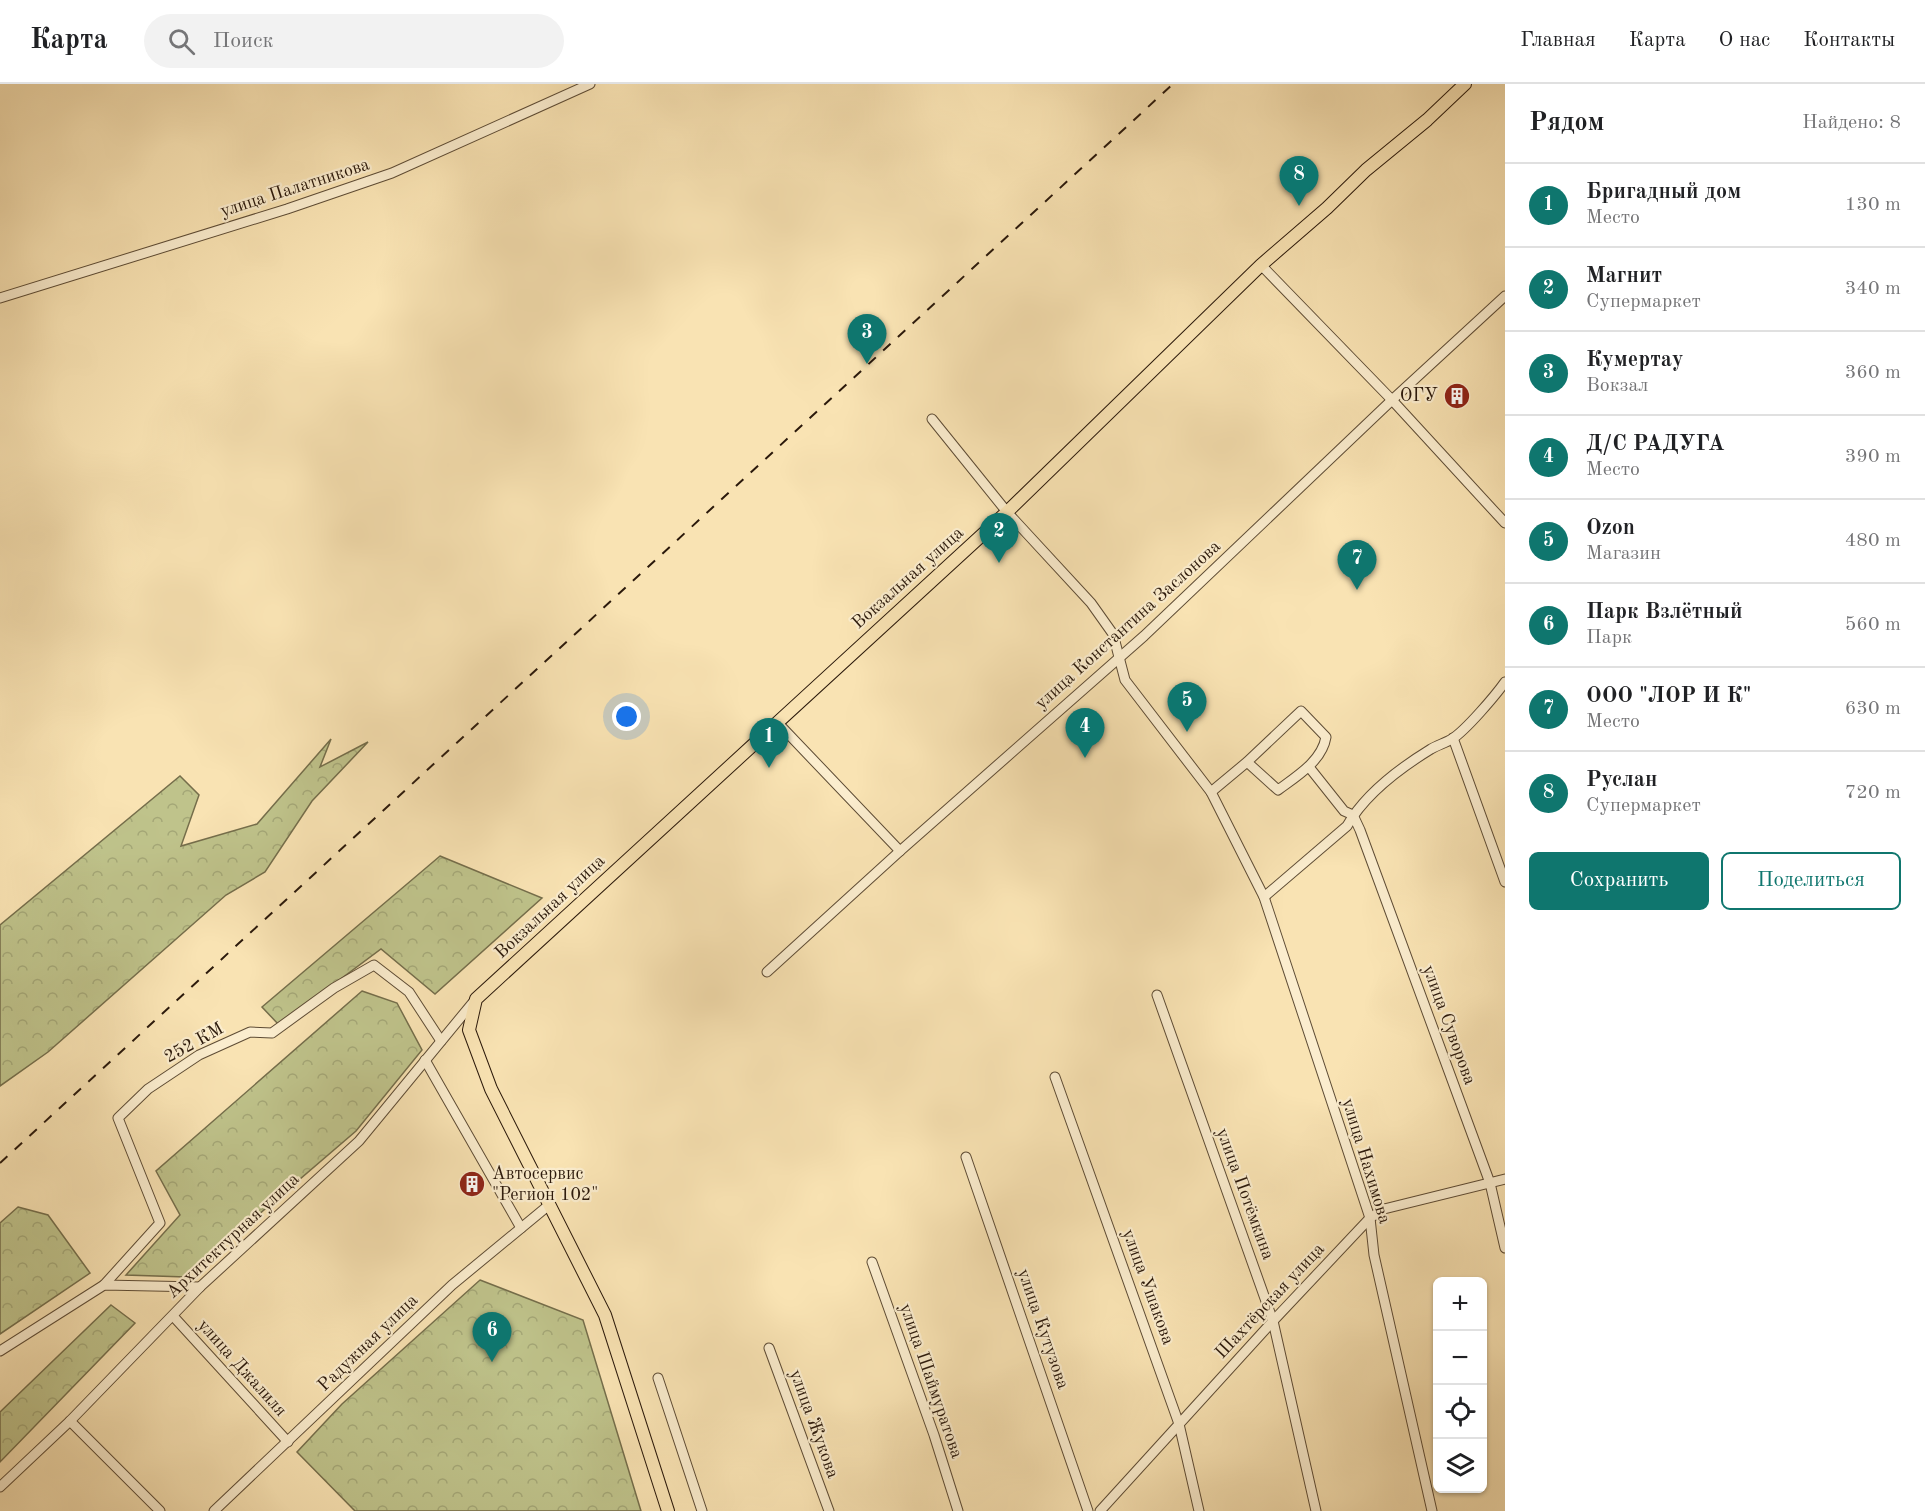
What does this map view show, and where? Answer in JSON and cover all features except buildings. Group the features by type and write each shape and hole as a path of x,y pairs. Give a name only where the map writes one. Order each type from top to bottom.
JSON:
{"main road":[{"name":"Вокзальная улица","path":"477,999 1007,512 1261,265 1328,208 1366,170 1427,120 1465,84"},
{"path":"477,999 468,1030 491,1089 605,1315 668,1511"}],"street":[{"name":"улица Палатникова","path":"0,298 287,209 392,173 590,84"},
{"path":"1261,265 1392,400 1505,523"},
{"name":"улица Константина Заслонова","path":"767,972 900,851 1144,636 1505,296"},
{"name":"улица Нахимова","path":"932,418 1007,512 1091,603 1113,634 1125,680 1211,792 1264,897 1370,1218 1374,1255 1432,1511"},
{"path":"1264,897 1347,826 1353,815 1373,793 1431,749 1453,738 1496,695 1505,682"},
{"path":"1211,792 1301,711 1326,737 1324,748 1309,766 1278,790 1247,762"},
{"path":"777,722 900,851"},
{"path":"1453,738 1505,882"},
{"path":"1309,766 1344,810 1353,815"},
{"name":"улица Суворова","path":"1353,815 1490,1184 1505,1248"},
{"name":"252 КМ","path":"104,1285 160,1223 118,1118 148,1089 209,1050 250,1032 272,1033 334,988 374,965 409,992 441,1041"},
{"name":"улица Потёмкина","path":"1157,995 1273,1320 1316,1511"},
{"name":"Архитектурная улица","path":"0,1487 70,1421 200,1287 359,1141 477,999"},
{"path":"425,1060 521,1228"},
{"name":"улица Ушакова","path":"1055,1077 1179,1424 1199,1511"},
{"name":"улица Кутузова","path":"966,1157 1088,1511"},
{"name":"Шахтёрская улица","path":"1100,1511 1273,1320 1370,1218 1384,1209 1505,1179"},
{"name":"Радужная улица","path":"214,1511 452,1285 549,1204"},
{"name":"улица Шаймуратова","path":"872,1262 934,1435 958,1511"},
{"path":"0,1351 104,1285 200,1287"},
{"name":"улица Джалиля","path":"173,1316 288,1442"},
{"name":"улица Жукова","path":"769,1348 829,1511"},
{"path":"658,1378 702,1511"},
{"path":"70,1421 160,1511"}],"green space":[{"path":"331,739 320,767 368,742 312,801 265,872 226,895 48,1052 0,1086 0,925 180,776 199,795 181,846 257,824"},
{"path":"440,856 542,898 435,994 381,949 279,1025 262,1007"},
{"path":"362,991 397,1003 422,1050 356,1131 186,1277 126,1275 180,1215 156,1171"},
{"path":"18,1207 48,1215 90,1273 0,1334 0,1223"},
{"path":"480,1280 583,1320 641,1511 355,1511 297,1452 342,1404"},
{"path":"111,1305 135,1323 0,1462 0,1412"}],"railway":[{"path":"0,1163 1173,84"}],"place":[{"name":"Руслан","path":"1299,206"},
{"name":"Кумертау","path":"867,364"},
{"name":"ОГУ","path":"1457,396"},
{"name":"Магнит","path":"999,563"},
{"name":"ООО \"ЛОР И К\"","path":"1357,590"},
{"name":"Ozon","path":"1187,732"},
{"name":"Д/С РАДУГА","path":"1085,758"},
{"name":"Бригадный дом","path":"769,768"},
{"name":"Автосервис \"Регион 102\"","path":"472,1184"},
{"name":"Парк Взлётный","path":"492,1362"}]}
